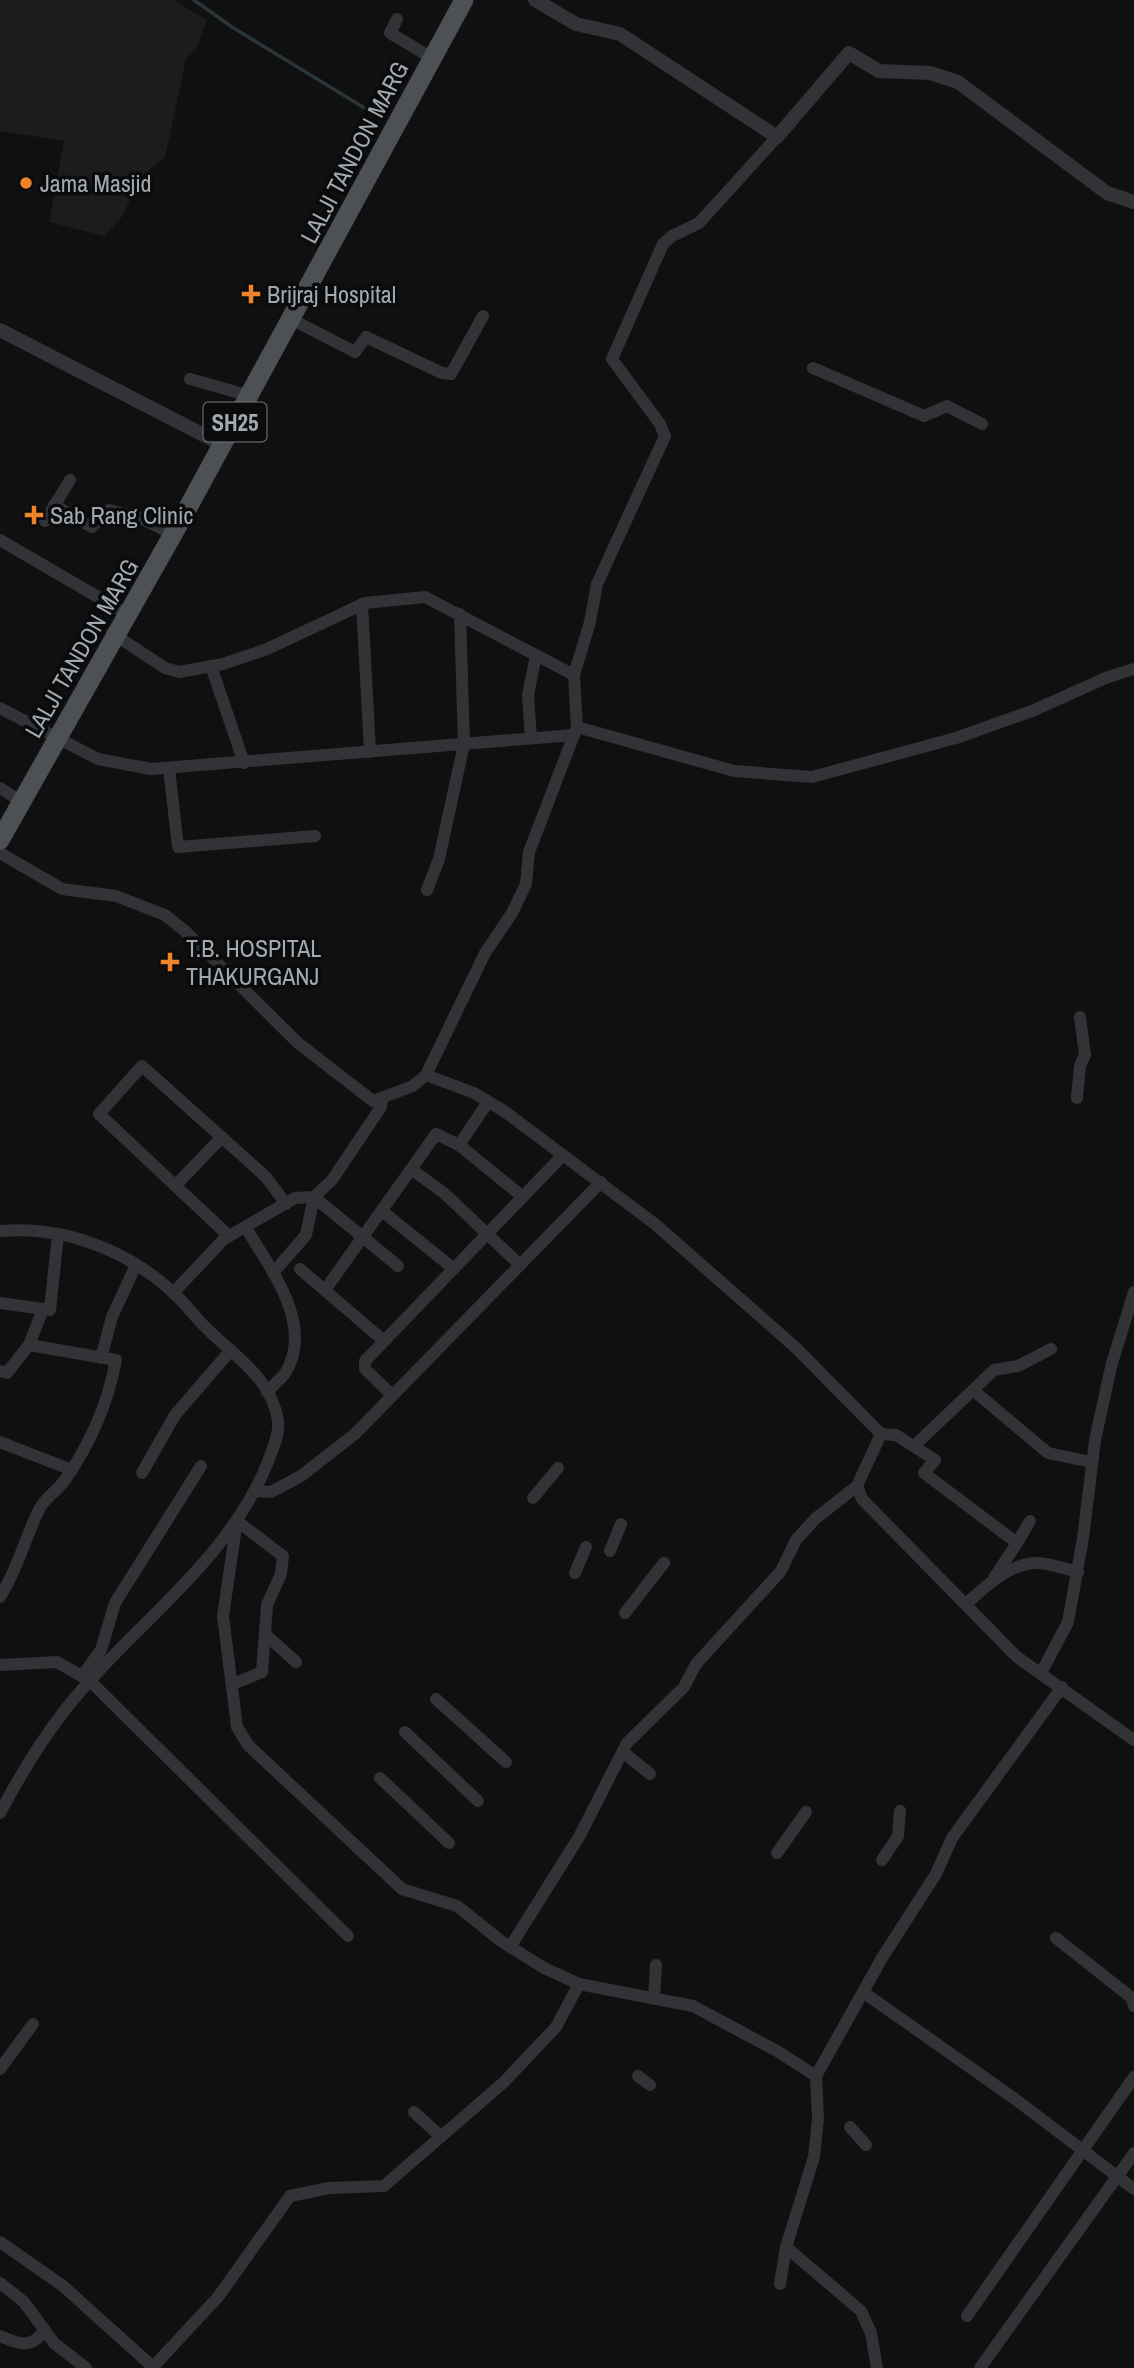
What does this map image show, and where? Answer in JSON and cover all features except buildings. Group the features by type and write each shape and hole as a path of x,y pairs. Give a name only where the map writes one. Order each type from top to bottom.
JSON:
{"main road":[{"name":"LALJI TANDON MARG","path":"0,827 13,796 54,738 219,443 240,393 428,55 453,0"},
{"name":"LALJI TANDON MARG","path":"428,55 464,0"},
{"name":"LALJI TANDON MARG","path":"113,634 122,611 167,531 291,319 339,219"},
{"name":"LALJI TANDON MARG","path":"0,840 13,796"}],"street":[{"path":"535,0 576,24 620,34 777,137"},
{"path":"397,19 390,33 428,55"},
{"path":"0,853 62,889 116,896 165,915 185,931 298,1042 373,1101 382,1100 413,1086 426,1074 485,953 512,913 526,884 529,852 576,731 573,675 587,633 597,584 665,436 660,424 612,359 663,244 672,236 699,223 849,53 879,71 930,73 958,82 1107,193 1134,202"},
{"path":"291,319 355,352 366,337 442,373 451,374 483,316"},
{"path":"0,330 219,443"},
{"path":"813,368 848,384 855,383 914,413 924,416 947,406 982,424"},
{"path":"190,379 240,393"},
{"path":"46,521 70,480"},
{"path":"54,505 92,527 103,513 109,510 138,517 167,531"},
{"path":"0,540 122,611"},
{"path":"113,634 165,668 178,672 211,666 267,649 362,604 425,597 573,675"},
{"path":"362,604 370,752"},
{"path":"426,890 439,859 464,744 460,614"},
{"path":"531,738 528,695 536,655"},
{"path":"211,666 244,763"},
{"path":"0,708 98,759 151,769 464,744 576,731 734,771 811,778 956,738 1032,711 1108,677 1134,669"},
{"path":"169,768 178,848 315,836"},
{"path":"1077,1097 1080,1066 1085,1055 1080,1017"},
{"path":"229,1236 100,1114 142,1066 266,1177 286,1204"},
{"path":"426,1074 488,1101 601,1182 735,1292 881,1434 896,1435 935,1460 924,1474 1017,1543"},
{"path":"273,1273 306,1235 314,1197 332,1180 376,1116 382,1100"},
{"path":"459,1145 488,1101"},
{"path":"325,1290 436,1134 459,1145 523,1197"},
{"path":"176,1185 222,1137"},
{"path":"392,1395 364,1365 564,1154"},
{"path":"411,1169 488,1233 520,1265"},
{"path":"256,1491 271,1492 301,1476 355,1434 601,1182"},
{"path":"175,1291 229,1236 295,1198 314,1197 398,1266"},
{"path":"382,1211 454,1269"},
{"path":"246,1227 273,1273 295,1322 295,1346 286,1372 267,1392"},
{"path":"0,1231 31,1228 88,1240 136,1265 175,1291 202,1323 263,1380 278,1422 274,1445 256,1491 237,1521 179,1590 86,1679"},
{"path":"0,1303 50,1310 58,1234"},
{"path":"101,1358 112,1317 136,1265"},
{"path":"300,1269 384,1341"},
{"path":"1041,1673 1068,1622 1078,1572 1091,1462 1128,1332 1134,1292"},
{"path":"0,1371 7,1373 29,1345 43,1309"},
{"path":"0,1597 12,1578 41,1505 72,1470 89,1439 111,1387 116,1360 29,1345"},
{"path":"914,1446 994,1370 1018,1366 1051,1349"},
{"path":"142,1473 175,1415 231,1350"},
{"path":"973,1390 1048,1453 1091,1462"},
{"path":"510,1947 579,1838 627,1742 684,1687 696,1664 780,1570 796,1540 815,1519 857,1486 881,1434"},
{"path":"0,1442 72,1470"},
{"path":"0,1813 23,1770 86,1679 101,1650 115,1603 201,1466"},
{"path":"533,1498 558,1468"},
{"path":"857,1486 862,1499 1017,1657 1134,1740"},
{"path":"845,1495 862,1499"},
{"path":"233,1684 262,1672 267,1605 281,1574 283,1556 237,1521"},
{"path":"237,1521 223,1616 237,1727 248,1745 402,1889 457,1906 510,1947 544,1968 579,1984 693,2006 777,2050 816,2076"},
{"path":"992,1581 1030,1521"},
{"path":"610,1551 621,1524"},
{"path":"575,1573 586,1547"},
{"path":"625,1613 664,1563"},
{"path":"966,1604 992,1581 1014,1569 1038,1563 1078,1572"},
{"path":"265,1634 296,1662"},
{"path":"0,1665 57,1662 86,1679 348,1936"},
{"path":"780,2284 786,2247 814,2157 818,2118 816,2076 863,1992 936,1874 952,1838 1062,1687"},
{"path":"436,1699 506,1762"},
{"path":"405,1732 478,1801"},
{"path":"623,1752 650,1774"},
{"path":"380,1778 449,1843"},
{"path":"883,1860 898,1836 900,1811"},
{"path":"778,1853 806,1812"},
{"path":"1056,1938 1132,1998 1134,2006"},
{"path":"654,1998 656,1965"},
{"path":"0,2242 63,2287 153,2367 218,2297 290,2196 330,2188 384,2186 504,2082 556,2027 579,1984"},
{"path":"863,1992 1134,2189"},
{"path":"0,2069 33,2024"},
{"path":"638,2076 650,2085"},
{"path":"967,2316 1134,2077"},
{"path":"414,2112 441,2137"},
{"path":"850,2127 866,2145"},
{"path":"980,2368 1134,2153"},
{"path":"786,2247 861,2311 871,2333 877,2368"},
{"path":"0,2283 24,2302 54,2343 86,2368"},
{"path":"0,2336 19,2344 30,2345 36,2342 45,2330"}],"shaded area":[{"path":"0,0 174,0 207,20 196,49 186,59 165,157 142,176 121,218 104,236 49,222 64,141 0,131"}],"waterway":[{"path":"194,0 232,27 376,115"}],"place":[{"name":"Jama Masjid","path":"26,183"},
{"name":"Brijraj Hospital","path":"251,294"},
{"name":"Sab Rang Clinic","path":"34,515"},
{"name":"T.B. HOSPITAL THAKURGANJ","path":"170,962"}]}
